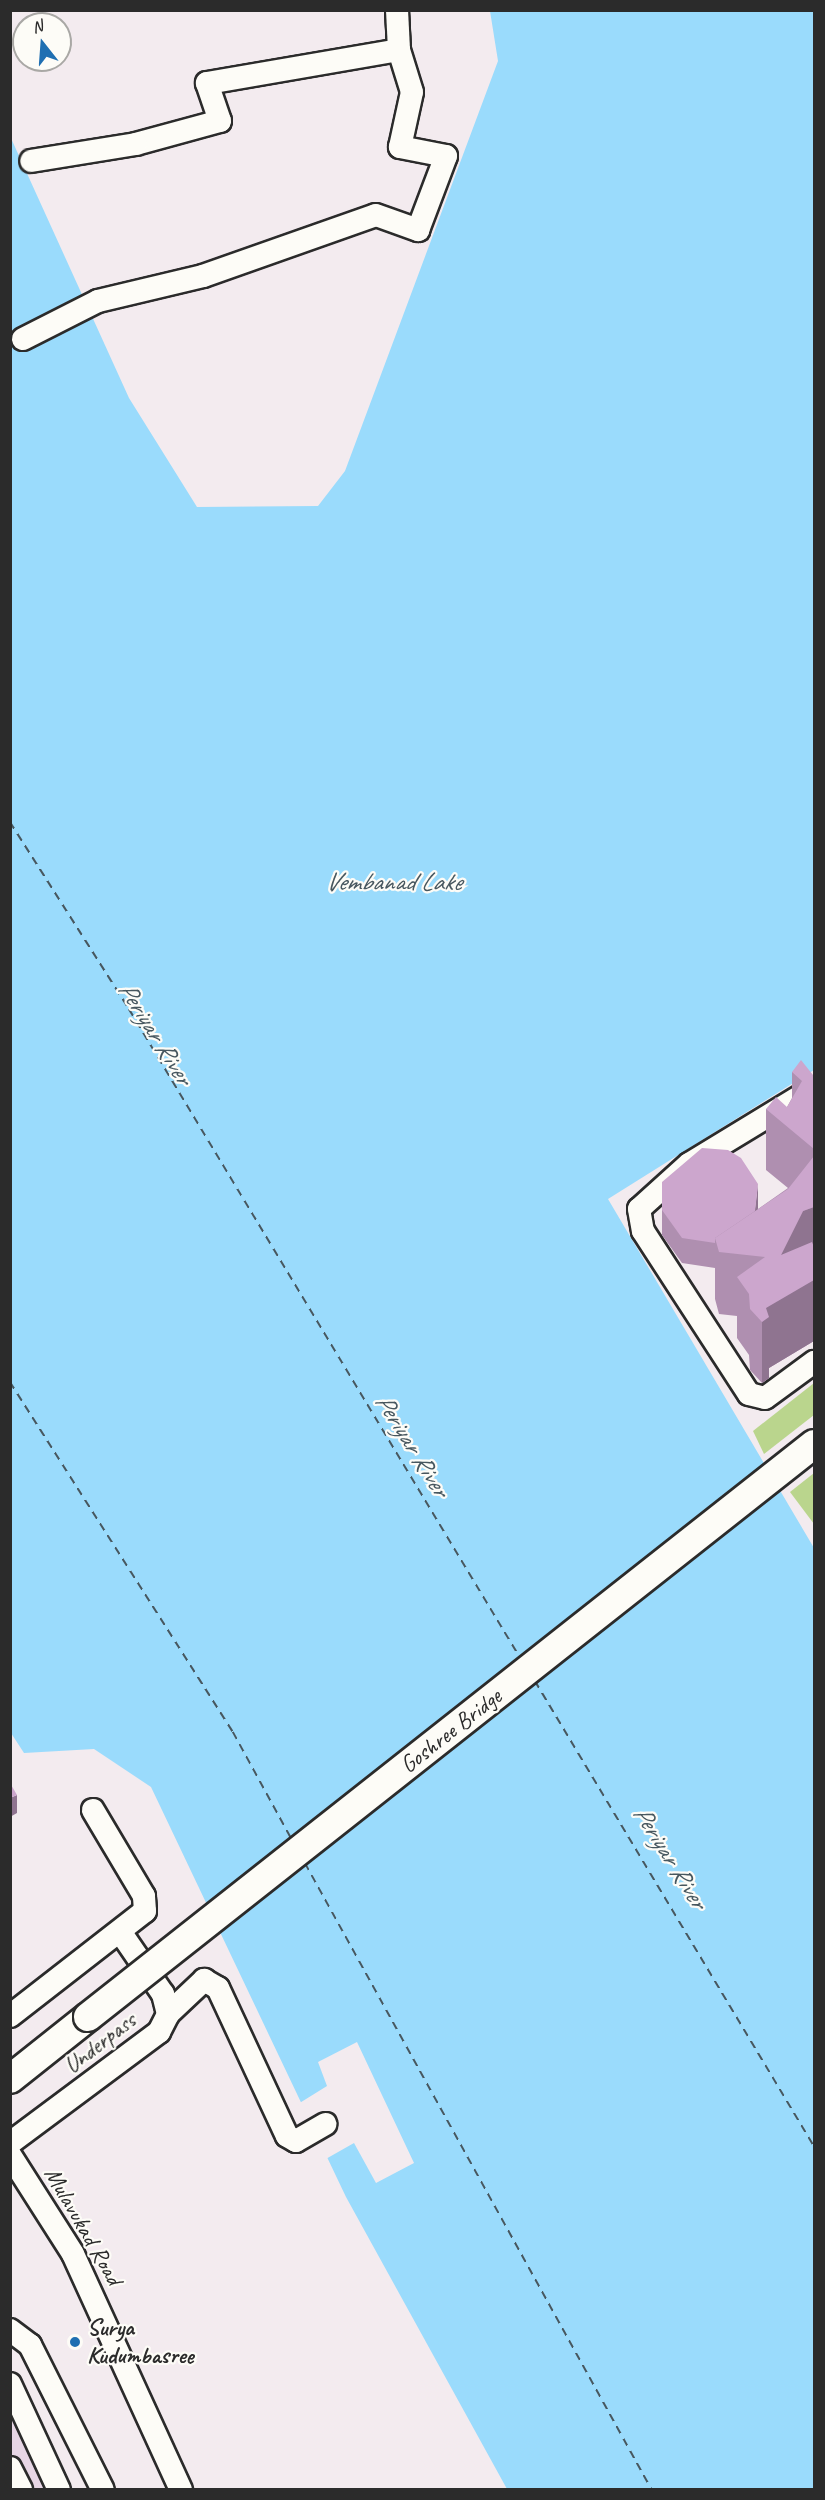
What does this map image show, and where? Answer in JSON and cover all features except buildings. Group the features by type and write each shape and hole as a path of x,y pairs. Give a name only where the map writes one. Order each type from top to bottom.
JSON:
{"main road":[{"name":"Goshree Bridge","path":"10,2079 814,1444"}],"street":[{"path":"23,339 98,301 203,276 376,215 418,230 446,156 400,147 412,92 399,50 397,10"},
{"path":"31,161 136,144 219,122 207,83 399,50"},
{"path":"814,1088 689,1164 639,1209 649,1241 749,1394 765,1398 814,1362"},
{"path":"10,2016 121,1933 145,1911 144,1896 93,1810"},
{"name":"Underpass","path":"10,2143 119,2065 159,2032 168,2014 163,1994 121,1933"},
{"path":"168,2014 204,1980 212,1981 287,2136 296,2142 326,2124"},
{"name":"Mulavukad Road","path":"10,2155 73,2254 181,2490"},
{"path":"10,2330 30,2345 103,2490"},
{"path":"10,2385 59,2490"},
{"path":"10,2468 21,2490"}],"shaded area":[{"path":"11,2397 53,2489 11,2489"}],"green space":[{"path":"814,1383 814,1415 764,1454 753,1431"},
{"path":"814,1473 814,1524 790,1492"}],"water":[{"name":"Vembanad Lake","path":"490,11 814,11 814,1070 608,1199 814,1548 814,2489 507,2489 346,2197 151,1787 94,1749 24,1753 11,1733 10,136 129,398 197,507 318,506 345,471 498,61"}],"pier":[{"path":"357,2042 414,2163 376,2183 354,2143 324,2160 298,2104 327,2086 318,2062"}],"ferry route":[{"path":"10,822 129,1009 521,1659"},
{"path":"10,1382 233,1732 291,1838"},
{"path":"535,1681 814,2146"},
{"path":"305,1863 652,2490"}],"place":[{"name":"Surya Kudumbasree","path":"75,2342"}],"water label":[{"name":"Periyar River","path":"155,1033"},
{"name":"Periyar River","path":"412,1445"},
{"name":"Periyar River","path":"670,1857"}]}
